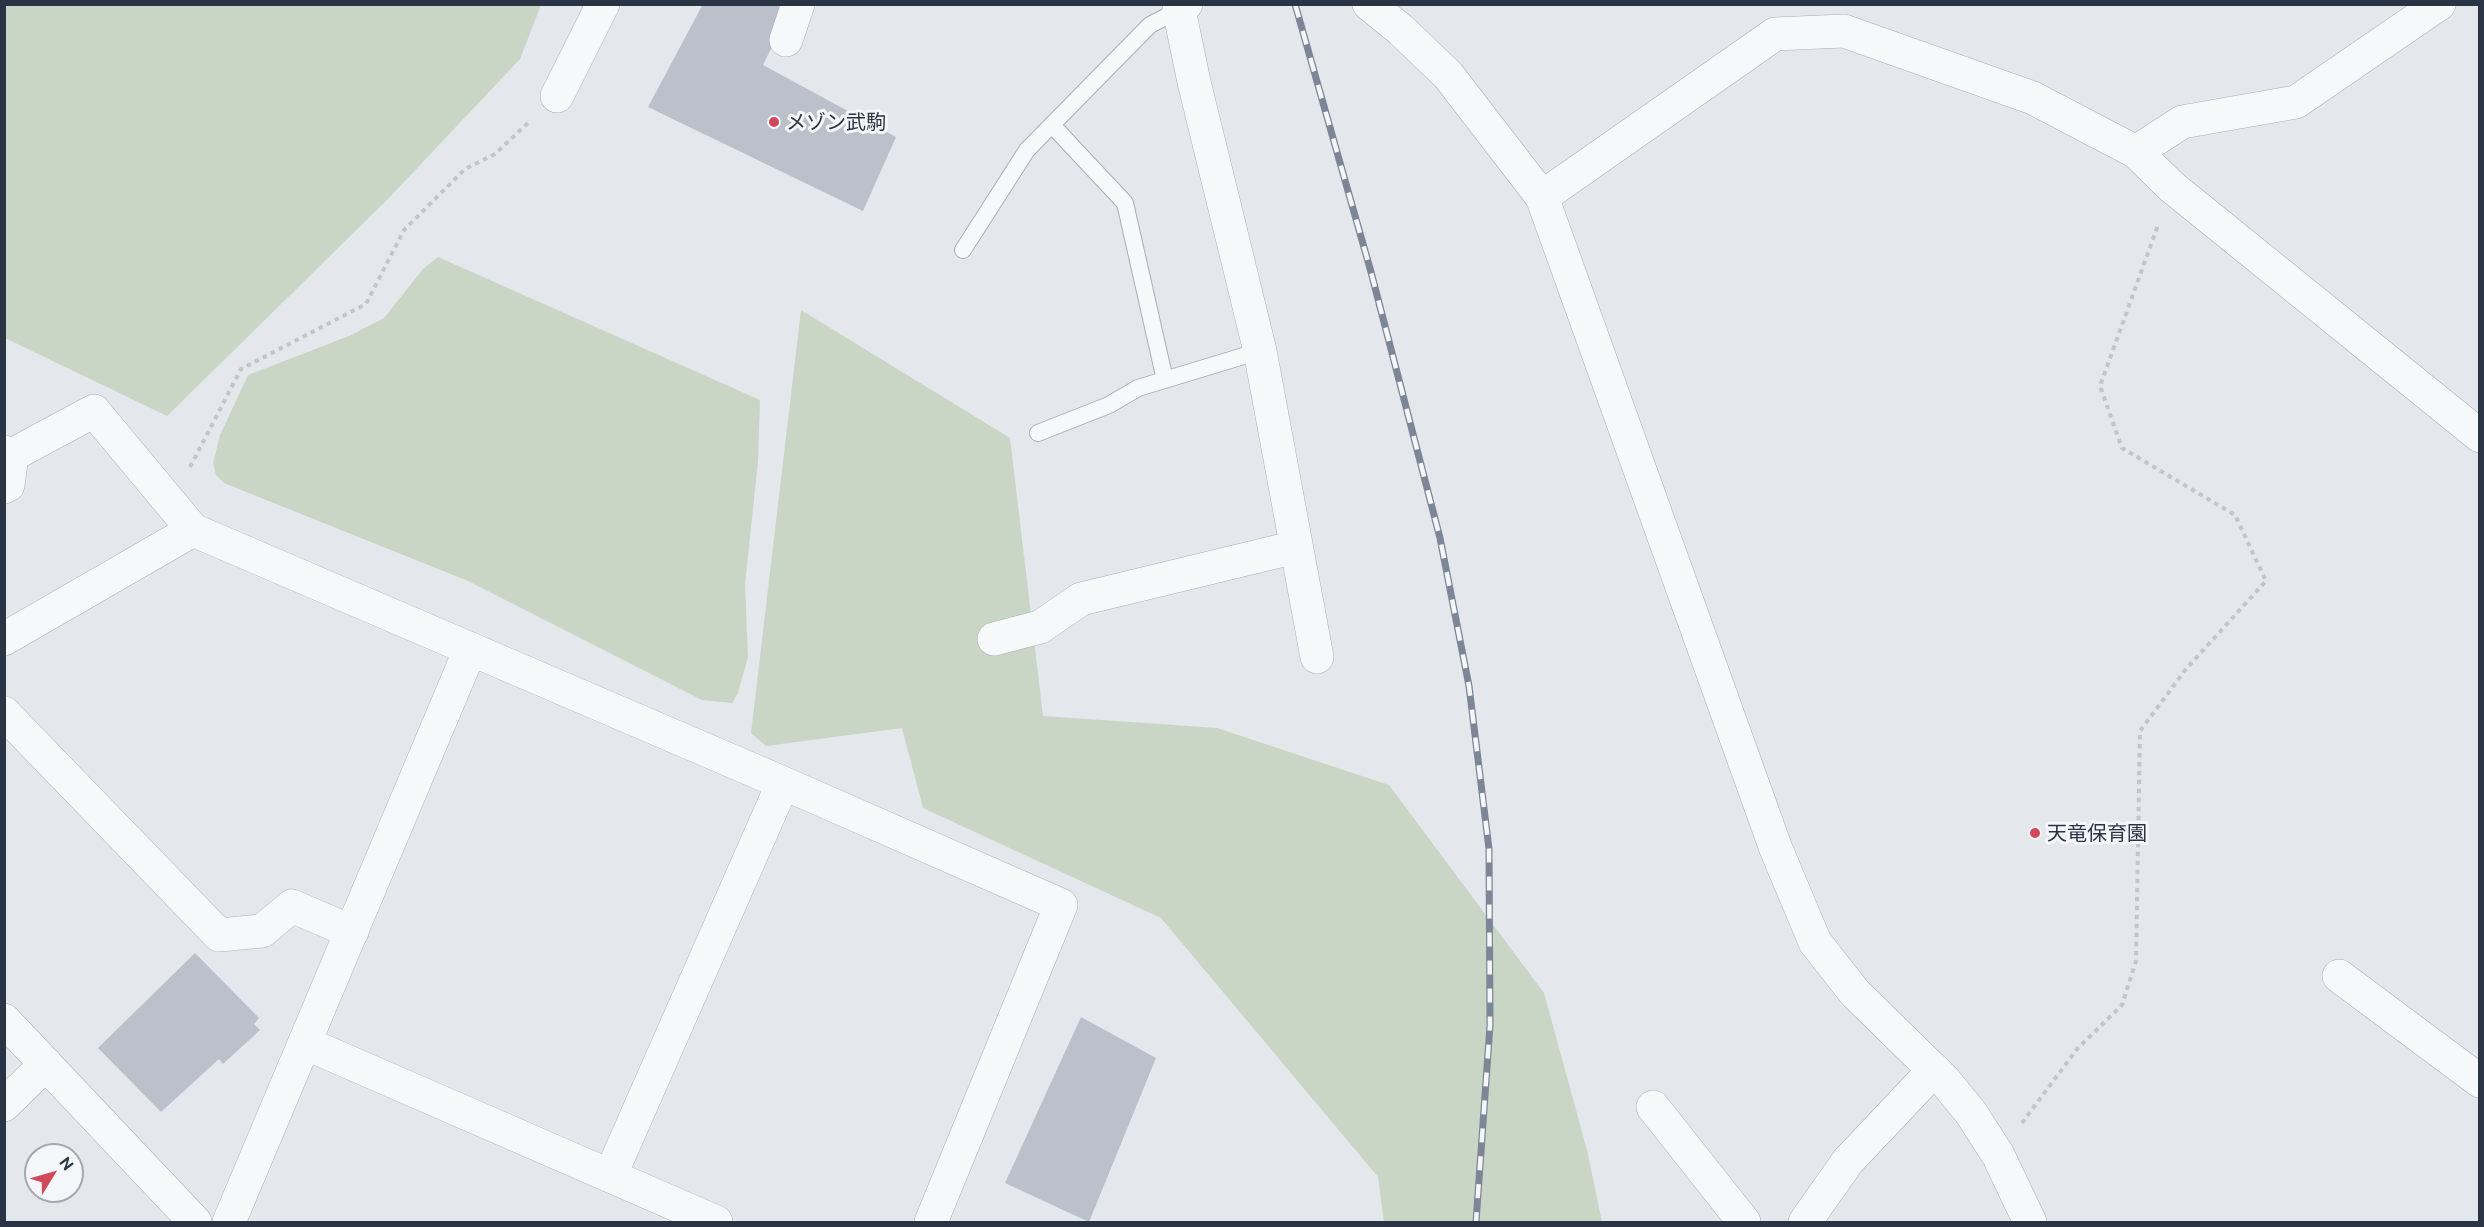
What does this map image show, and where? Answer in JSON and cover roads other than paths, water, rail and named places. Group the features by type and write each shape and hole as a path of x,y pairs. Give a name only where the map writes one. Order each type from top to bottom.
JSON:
{"street":[{"path":"557,96 603,4"},
{"path":"786,40 798,4"},
{"path":"1369,4 1401,30 1448,75 1542,197 1772,838 1815,942 1855,993 1934,1070 1971,1113 1998,1155 2030,1222"},
{"path":"1183,7 1194,82 1260,351 1317,657"},
{"path":"2136,152 2182,122 2296,102 2426,8"},
{"path":"1542,197 1775,34 1844,31 2033,98 2136,152 2172,187 2480,436"},
{"path":"4,487 8,485 8,454 94,411 193,530 1061,905 932,1222"},
{"path":"4,639 193,530"},
{"path":"994,639 1040,627 1081,599 1296,547"},
{"path":"229,1222 470,650"},
{"path":"4,713 219,935 262,932 292,906 352,932"},
{"path":"610,1176 783,783"},
{"path":"2339,976 2480,1081"},
{"path":"4,1020 195,1222"},
{"path":"304,1043 716,1222"},
{"path":"4,1105 46,1064"},
{"path":"1805,1222 1848,1161 1934,1070"},
{"path":"1653,1107 1744,1222"}],"lane":[{"path":"963,250 1027,150 1150,25 1183,7"},
{"path":"1052,125 1125,202 1165,380"},
{"path":"1038,433 1109,405 1138,388 1260,351"}],"railway":[{"path":"1295,4 1371,272 1440,538 1469,686 1489,849 1490,1025 1476,1222"}],"place":[{"name":"メゾン武駒","path":"774,122"},
{"name":"天竜保育園","path":"2035,833"}]}
